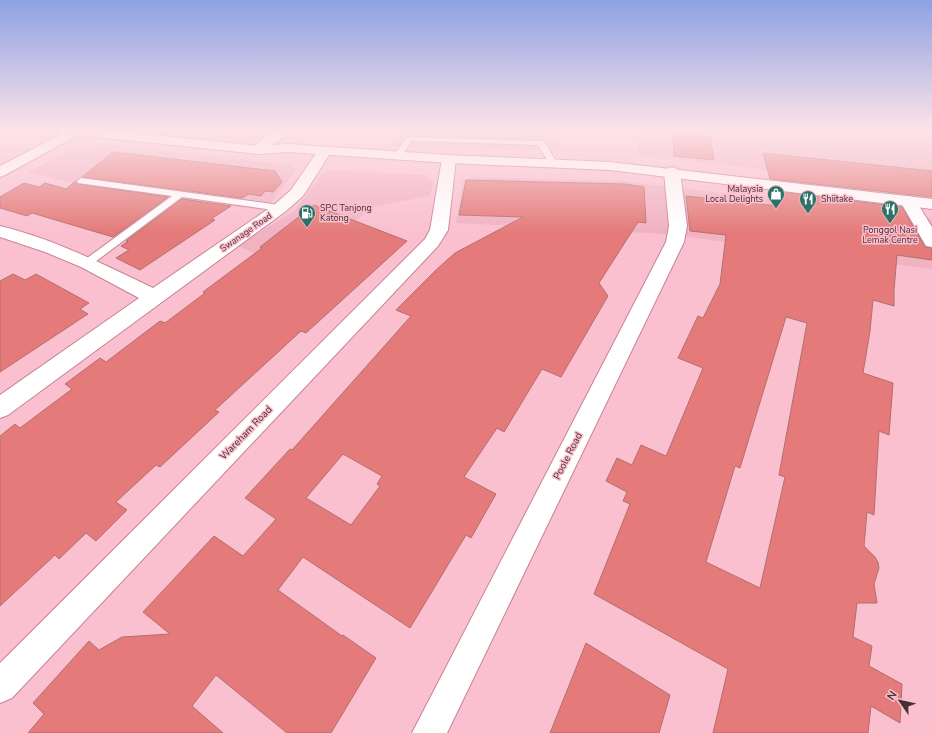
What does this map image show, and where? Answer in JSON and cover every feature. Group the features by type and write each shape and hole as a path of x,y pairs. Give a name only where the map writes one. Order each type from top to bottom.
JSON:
{"street":[{"path":"0,172 16,163"},
{"name":"Swanage Road","path":"0,408 154,296 280,208 296,193 316,163"},
{"name":"Wareham Road","path":"0,686 432,242 439,230 448,163"},
{"path":"570,163 672,172 932,204"},
{"name":"Poole Road","path":"429,733 675,242 678,226 672,172"},
{"path":"908,201 932,242"},
{"path":"0,231 51,248 87,263 154,296"}],"lane":[{"path":"81,181 280,208"},
{"path":"87,263 179,195"}],"shaded area":[{"path":"45,163 276,163 292,165 296,170 270,203 260,210 85,186 28,172"},
{"path":"709,163 932,163 932,189"},
{"name":"SPC Tanjong Katong","path":"332,170 424,175 434,182 429,196 372,207 297,271 238,246 295,210 322,174"},
{"path":"472,177 620,181 932,218 932,269 666,234 456,223 463,181"}],"building":[{"path":"99,163 209,163 275,171 282,182 273,192 265,191 261,196 249,194 242,198 82,177"},
{"path":"766,163 859,163 932,171 932,197 770,179"},
{"path":"466,180 625,184 644,187 646,223 638,222 599,283 608,296 561,377 542,369 504,432 497,428 464,477 496,494 471,538 466,535 410,628 303,557 278,590 342,636 343,635 376,658 331,733 287,733 216,675 192,706 223,733 28,733 44,714 33,703 89,641 99,650 122,637 170,634 143,612 214,536 243,556 276,519 245,498 290,449 292,450 411,316 396,310 455,253 523,217 459,215","holes":["343,454 382,476 377,484 380,486 351,525 306,498"]},
{"path":"76,181 78,184 168,197 113,237 32,213 27,216 0,208 0,197 24,183 39,187 45,183 66,189"},
{"path":"774,191 902,207 925,247 932,248 932,260 897,255 894,306 873,300 870,331 863,373 893,383 889,435 879,431 874,515 867,512 864,546 878,562 879,568 874,584 877,603 857,603 853,637 872,646 869,666 902,684 900,723 871,706 868,733 713,733 728,669 594,594 630,504 623,501 627,492 606,481 617,458 632,465 641,445 666,456 703,368 678,358 698,316 703,318 720,284 726,235 690,231 686,196 778,206","holes":["786,317 807,323 779,475 785,477 760,588 706,562 735,466 740,468"]},
{"path":"182,199 231,206 211,219 215,220 140,270 116,258 129,250 121,246 128,241 126,241"},
{"path":"314,205 407,241 306,333 301,331 215,410 219,412 160,467 156,465 116,502 127,510 96,541 86,533 59,559 55,555 0,606 0,436 15,424 20,428 72,389 65,384 100,358 106,362 160,321 165,323 205,293 203,292 262,248 260,247"},
{"path":"13,274 25,280 36,274 89,303 80,309 88,314 0,372 0,281"},
{"path":"586,643 670,695 659,733 550,733"}],"place":[{"name":"Malaysia Local Delights","path":"776,209"},
{"name":"Shiitake","path":"808,214"},
{"name":"Ponggol Nasi Lemak Centre","path":"890,224"},
{"name":"SPC Tanjong Katong","path":"307,228"}]}
